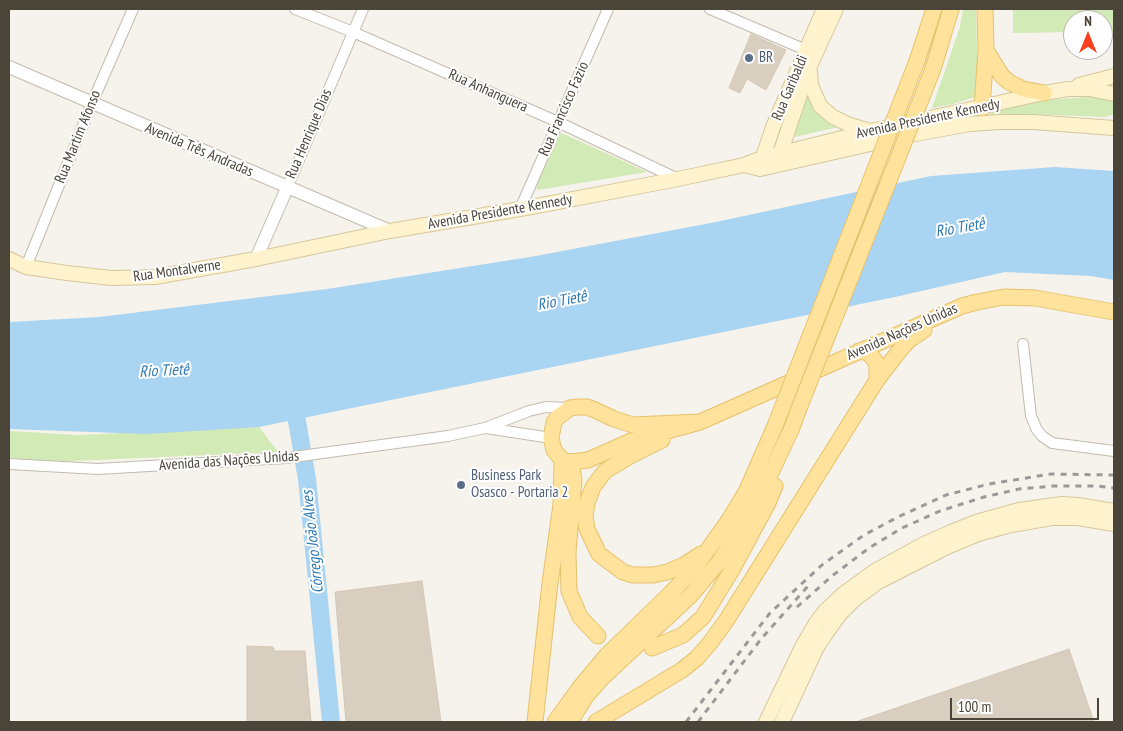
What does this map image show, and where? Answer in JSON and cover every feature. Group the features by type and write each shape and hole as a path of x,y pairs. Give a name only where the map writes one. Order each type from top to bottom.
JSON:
{"main road":[{"name":"Rua Garibaldi","path":"761,164 773,127 824,9"},
{"name":"Rua Garibaldi","path":"778,160 809,68 836,9"},
{"path":"570,722 586,696 602,678 691,594 719,562 760,496 791,430 933,69 951,9"},
{"path":"970,124 982,108 986,50 985,9"},
{"path":"554,722 575,693 607,655 672,593 695,568 729,520 747,490 775,426 917,61 933,10"},
{"path":"986,50 1002,76 1009,82 1023,89 1044,93"},
{"path":"809,68 811,85 820,106 842,121 870,131"},
{"path":"1068,89 1080,84 1114,76"},
{"name":"Avenida Presidente Kennedy","path":"778,160 870,131 1044,93 1068,89 1114,94"},
{"name":"Avenida Presidente Kennedy","path":"256,260 390,231 678,180 744,165 761,164 970,124 1033,122 1114,128"},
{"name":"Rua Montalverne","path":"9,259 26,266 111,278 156,277 256,260"},
{"name":"Avenida Nações Unidas","path":"567,461 588,460 623,444 700,422 962,306 1004,297 1035,298 1114,312"},
{"path":"596,722 682,670 697,658 710,643 746,591 877,380 909,340 962,306"},
{"path":"859,351 868,353 877,364 877,380"},
{"name":"Avenida Nações Unidas","path":"570,408 587,407 614,420 633,425 700,422"},
{"path":"570,408 554,422 551,438 554,450 567,461 574,480 568,553 569,591 580,617 598,636"},
{"path":"614,420 620,428 623,444 623,452 618,463"},
{"path":"700,422 605,471 597,482 587,503 585,516 587,529 599,554 623,572 632,575 653,575 667,572 684,565 710,548"},
{"path":"652,648 683,635 703,617 717,597 768,503 790,453 792,442 791,430"},
{"path":"535,722 550,583 567,461"},
{"path":"766,722 816,623 842,595 874,571 924,544 952,532 976,522 1019,510 1062,504 1114,511"},
{"path":"782,722 816,649 827,632 840,614 855,599 878,582 947,547 978,534 1011,525 1052,518 1078,518 1114,524"}],"street":[{"name":"Rua Martim Afonso","path":"26,266 92,103 133,9"},
{"name":"Rua Anhanguera","path":"295,9 353,32 558,122 678,180"},
{"name":"Rua Henrique Dias","path":"256,260 363,9"},
{"name":"Rua Francisco Fazio","path":"520,209 608,9"},
{"path":"714,10 806,50"},
{"name":"Avenida Três Andradas","path":"9,67 390,231"},
{"path":"1023,344 1031,416 1042,436 1052,443 1114,451"},
{"path":"486,428 529,411 546,407 570,408"},
{"path":"486,428 551,438"},
{"name":"Avenida das Nações Unidas","path":"9,464 98,469 286,458 448,436 486,428"}],"green space":[{"path":"963,9 976,9 978,96 932,108 960,27"},
{"path":"1013,9 1114,9 1114,32 1113,10 1063,10 1063,32 1013,33"},
{"path":"1100,96 1114,100 1114,114 1106,117 1026,114 988,117 992,110 1049,100"},
{"path":"808,97 812,106 838,127 795,137 793,134 804,98"},
{"path":"559,133 647,172 538,190 536,187"},
{"path":"259,427 278,452 50,462 9,458 9,431 78,435"}],"water":[{"name":"Rio Tietê","path":"1055,167 1114,171 1114,280 1091,276 1005,272 895,297 259,427 146,434 9,429 9,322 99,317 327,289 536,256 716,222 931,176"}],"building":[{"name":"BR","path":"751,34 786,50 766,90 747,79 740,93 729,88"},
{"path":"422,581 441,722 346,722 335,592"},
{"path":"247,646 273,647 275,651 305,651 311,722 247,722"},
{"path":"1069,649 1094,722 858,722 858,721"}],"waterway":[{"name":"Córrego João Alves","path":"293,398 307,479 331,722"}],"railway":[{"path":"686,722 770,613 822,565 864,535 946,495 989,484 1051,474 1114,475"},
{"path":"797,607 832,576 869,548 902,528 940,511 984,497 1019,489 1053,486 1114,488"},
{"path":"698,722 761,639 809,585"}],"place":[{"name":"BR","path":"749,58"},
{"name":"Business Park Osasco - Portaria 2","path":"461,485"}]}
